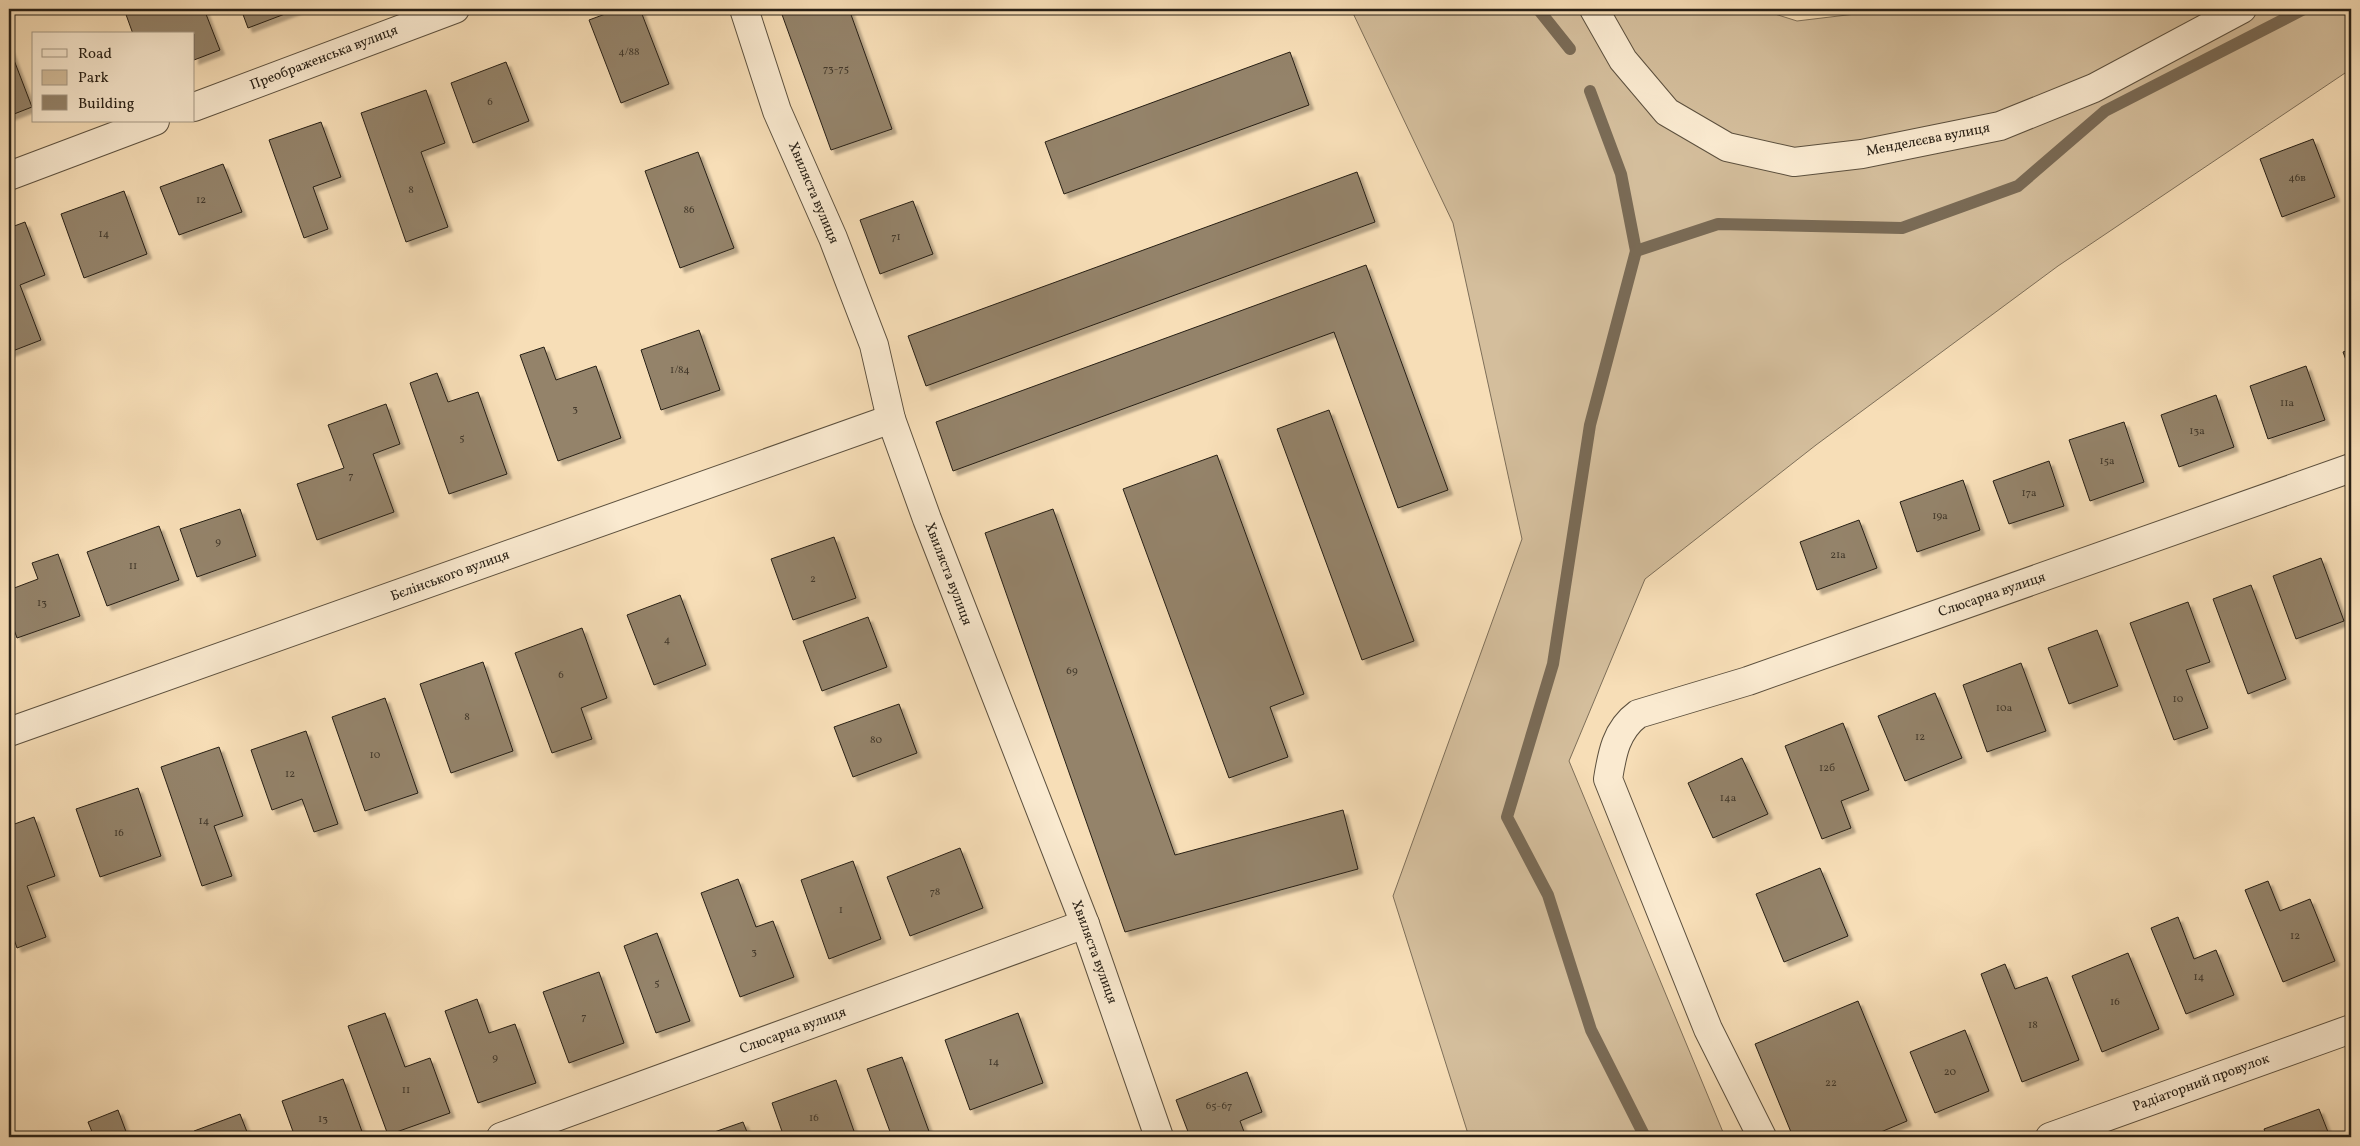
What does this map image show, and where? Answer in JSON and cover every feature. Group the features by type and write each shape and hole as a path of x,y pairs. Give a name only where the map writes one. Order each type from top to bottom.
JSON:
{"street":[{"name":"Преображенська вулиця","path":"195,107 455,9"},
{"name":"Хвиляста вулиця","path":"744,9 777,111 832,238 874,345 891,419 927,519 1085,924 1159,1137"},
{"name":"Менделєєва вулиця","path":"1594,9 1623,60 1667,112 1727,147 1794,162 1862,154 2000,126 2094,88 2242,9"},
{"path":"9,176 152,122"},
{"name":"Бєлінського вулиця","path":"9,732 891,419"},
{"name":"Слюсарна вулиця","path":"1762,1137 1708,1029 1608,779 1613,746 1632,718 1638,714 1758,678 2351,468"},
{"name":"Слюсарна вулиця","path":"501,1137 1085,924"},
{"name":"Радіаторний провулок","path":"2050,1137 2351,1029"}],"green space":[{"path":"1351,9 1759,9 1797,21 1897,9 2351,9 2351,69 2058,266 1816,445 1645,579 1569,761 1725,1137 1469,1137 1393,896 1522,539 1453,223"}],"building":[{"path":"124,9 204,9 220,50 195,60 195,32 132,32"},
{"path":"241,9 298,9 248,28"},
{"path":"619,9 640,9 669,84 621,103 589,20"},
{"path":"780,9 849,9 892,129 831,150"},
{"path":"9,47 32,107 9,116"},
{"path":"1290,52 1309,105 1064,194 1045,142"},
{"path":"506,62 529,121 473,143 451,83"},
{"path":"426,90 445,143 421,152 448,227 406,242 361,113"},
{"path":"321,122 341,177 313,187 328,229 304,238 269,140"},
{"path":"2313,139 2335,197 2282,217 2260,159"},
{"path":"698,152 734,248 680,268 645,171"},
{"path":"223,164 242,212 179,235 160,187"},
{"path":"1357,172 1375,222 926,386 908,336"},
{"path":"124,191 147,254 84,278 61,214"},
{"path":"913,201 933,254 880,274 860,220"},
{"path":"25,222 45,275 20,285 41,340 10,352 9,228"},
{"path":"1366,265 1448,490 1398,508 1334,332 953,471 936,422"},
{"path":"699,330 720,390 661,410 641,350"},
{"path":"544,347 556,380 596,366 621,438 558,461 520,355"},
{"path":"2351,349 2351,373 2343,352"},
{"path":"2306,366 2325,420 2268,439 2250,386"},
{"path":"437,373 448,402 478,392 507,474 449,494 410,383"},
{"path":"2216,395 2234,447 2179,467 2161,415"},
{"path":"386,404 400,444 373,454 394,512 317,540 297,484 344,468 328,425"},
{"path":"1329,410 1414,641 1362,660 1277,429"},
{"path":"2124,422 2144,482 2090,501 2069,440"},
{"path":"1217,455 1304,694 1270,707 1288,757 1229,778 1123,489"},
{"path":"2049,461 2064,506 2009,524 1993,481"},
{"path":"1963,480 1980,530 1917,552 1900,502"},
{"path":"240,509 256,556 197,577 180,529"},
{"path":"1053,509 1175,855 1343,810 1358,869 1125,932 985,533"},
{"path":"1859,520 1877,568 1817,590 1800,542"},
{"path":"159,526 179,580 107,606 87,552"},
{"path":"834,537 856,598 793,620 771,559"},
{"path":"58,554 80,616 17,638 9,616 9,590 38,579 32,563"},
{"path":"2321,558 2344,621 2296,639 2273,576"},
{"path":"2251,585 2286,679 2248,694 2213,599"},
{"path":"680,595 706,665 654,685 627,615"},
{"path":"2188,602 2210,662 2186,670 2208,728 2174,740 2130,623"},
{"path":"868,617 887,667 822,691 803,641"},
{"path":"582,628 607,698 581,708 592,739 552,753 515,653"},
{"path":"2097,630 2118,686 2069,704 2048,648"},
{"path":"483,662 513,751 451,773 420,684"},
{"path":"2021,663 2046,731 1987,752 1963,685"},
{"path":"1935,693 1962,758 1905,781 1878,716"},
{"path":"385,698 418,793 365,811 332,717"},
{"path":"899,704 917,753 853,777 834,727"},
{"path":"1843,723 1869,790 1841,801 1851,828 1822,839 1785,746"},
{"path":"306,731 338,824 314,832 302,799 272,810 251,750"},
{"path":"219,747 243,816 214,826 232,876 202,886 161,767"},
{"path":"1742,758 1768,814 1713,838 1688,783"},
{"path":"138,788 161,856 100,877 76,809"},
{"path":"34,817 55,876 27,886 46,937 17,948 9,925 9,826"},
{"path":"960,848 983,908 910,936 887,877"},
{"path":"853,861 881,939 829,959 801,880"},
{"path":"1820,868 1848,936 1784,962 1756,894"},
{"path":"738,879 756,927 773,921 794,977 740,997 701,893"},
{"path":"2268,881 2280,911 2310,899 2335,961 2283,982 2245,890"},
{"path":"2178,917 2194,959 2216,950 2234,995 2186,1014 2151,928"},
{"path":"657,933 690,1021 656,1033 624,946"},
{"path":"2128,953 2159,1029 2102,1052 2072,976"},
{"path":"2005,964 2015,989 2047,977 2079,1060 2022,1082 1981,974"},
{"path":"599,972 624,1043 569,1063 543,992"},
{"path":"477,999 489,1033 515,1024 536,1083 478,1103 445,1011"},
{"path":"1858,1001 1907,1121 1869,1137 1793,1137 1755,1044"},
{"path":"385,1013 405,1067 430,1058 450,1113 388,1135 348,1026"},
{"path":"1018,1013 1043,1083 970,1110 945,1040"},
{"path":"1965,1030 1989,1091 1935,1113 1910,1052"},
{"path":"902,1057 931,1137 892,1137 867,1069"},
{"path":"1247,1072 1262,1112 1240,1121 1246,1137 1190,1137 1176,1100"},
{"path":"343,1079 364,1137 295,1137 282,1101"},
{"path":"836,1080 855,1134 846,1137 784,1137 772,1103"},
{"path":"2319,1109 2330,1137 2267,1137 2264,1129"},
{"path":"118,1110 128,1137 94,1137 88,1122"},
{"path":"240,1114 249,1137 196,1137 194,1131"},
{"path":"743,1122 749,1137 700,1137"}],"waterway":[{"path":"1538,9 1570,49"},
{"path":"1636,251 1718,224 1902,228 2018,186 2105,111 2304,9"},
{"path":"1590,91 1621,174 1636,251 1590,425 1553,664 1507,817 1548,895 1591,1030 1645,1137"}]}
